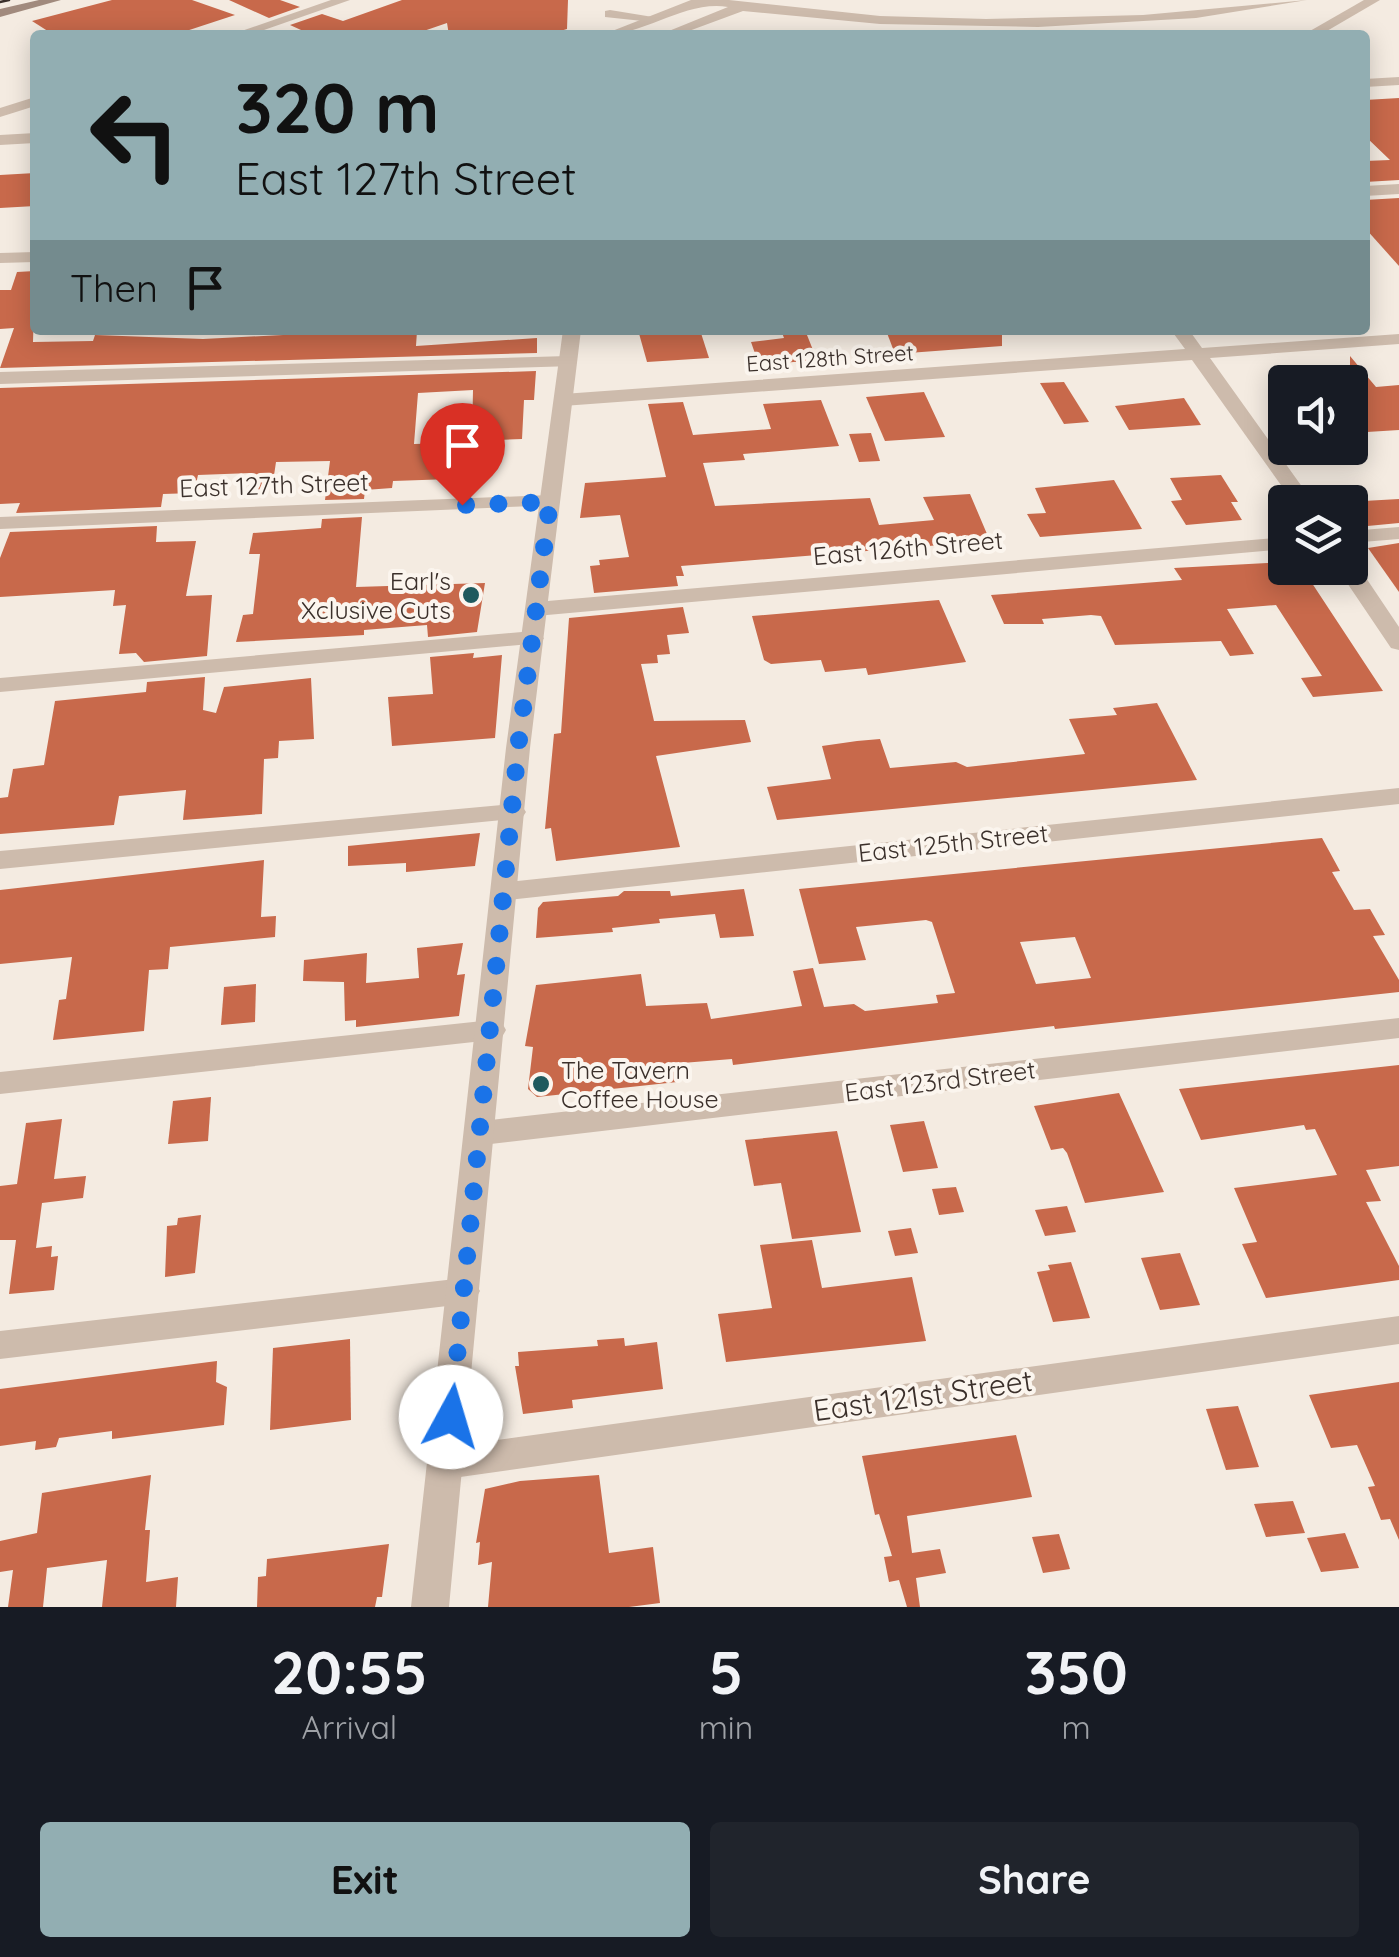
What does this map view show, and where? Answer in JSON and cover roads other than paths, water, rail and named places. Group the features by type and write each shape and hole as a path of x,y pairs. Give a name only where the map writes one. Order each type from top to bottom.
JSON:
{"main road":[{"path":"0,12 55,0"}],"street":[{"path":"252,30 344,0"},
{"path":"621,30 704,0"},
{"path":"712,0 740,8 939,23 1031,24 1170,17 1300,0"},
{"path":"680,30 759,0"},
{"path":"1340,0 1356,10"},
{"path":"1319,30 1374,0"},
{"path":"610,7 652,18"},
{"path":"1370,70 1399,68"},
{"path":"1370,82 1399,81"},
{"path":"0,113 30,103"},
{"path":"0,140 30,138"},
{"path":"0,156 30,154"},
{"path":"1370,191 1399,189"},
{"path":"0,258 30,256"},
{"path":"430,1607 532,638 571,335"},
{"path":"1184,335 1291,485"},
{"name":"East 128th Street","path":"563,400 1399,339"},
{"path":"0,378 568,362"},
{"name":"East 127th Street","path":"0,522 550,502"},
{"path":"1368,536 1399,533"},
{"name":"East 126th Street","path":"536,609 1268,544"},
{"path":"1360,585 1399,643"},
{"path":"0,685 532,638"},
{"name":"East 125th Street","path":"506,891 1399,796"},
{"path":"0,860 513,812"},
{"name":"East 123rd Street","path":"482,1133 1399,1028"},
{"path":"0,1083 492,1030"},
{"path":"0,1345 464,1291"},
{"name":"East 121st Street","path":"446,1463 1399,1330"}],"tram line":[{"path":"0,2 9,0"}],"place":[{"name":"Earl's Xclusive Cuts","path":"471,595"},
{"name":"The Tavern Coffee House","path":"541,1084"}]}
